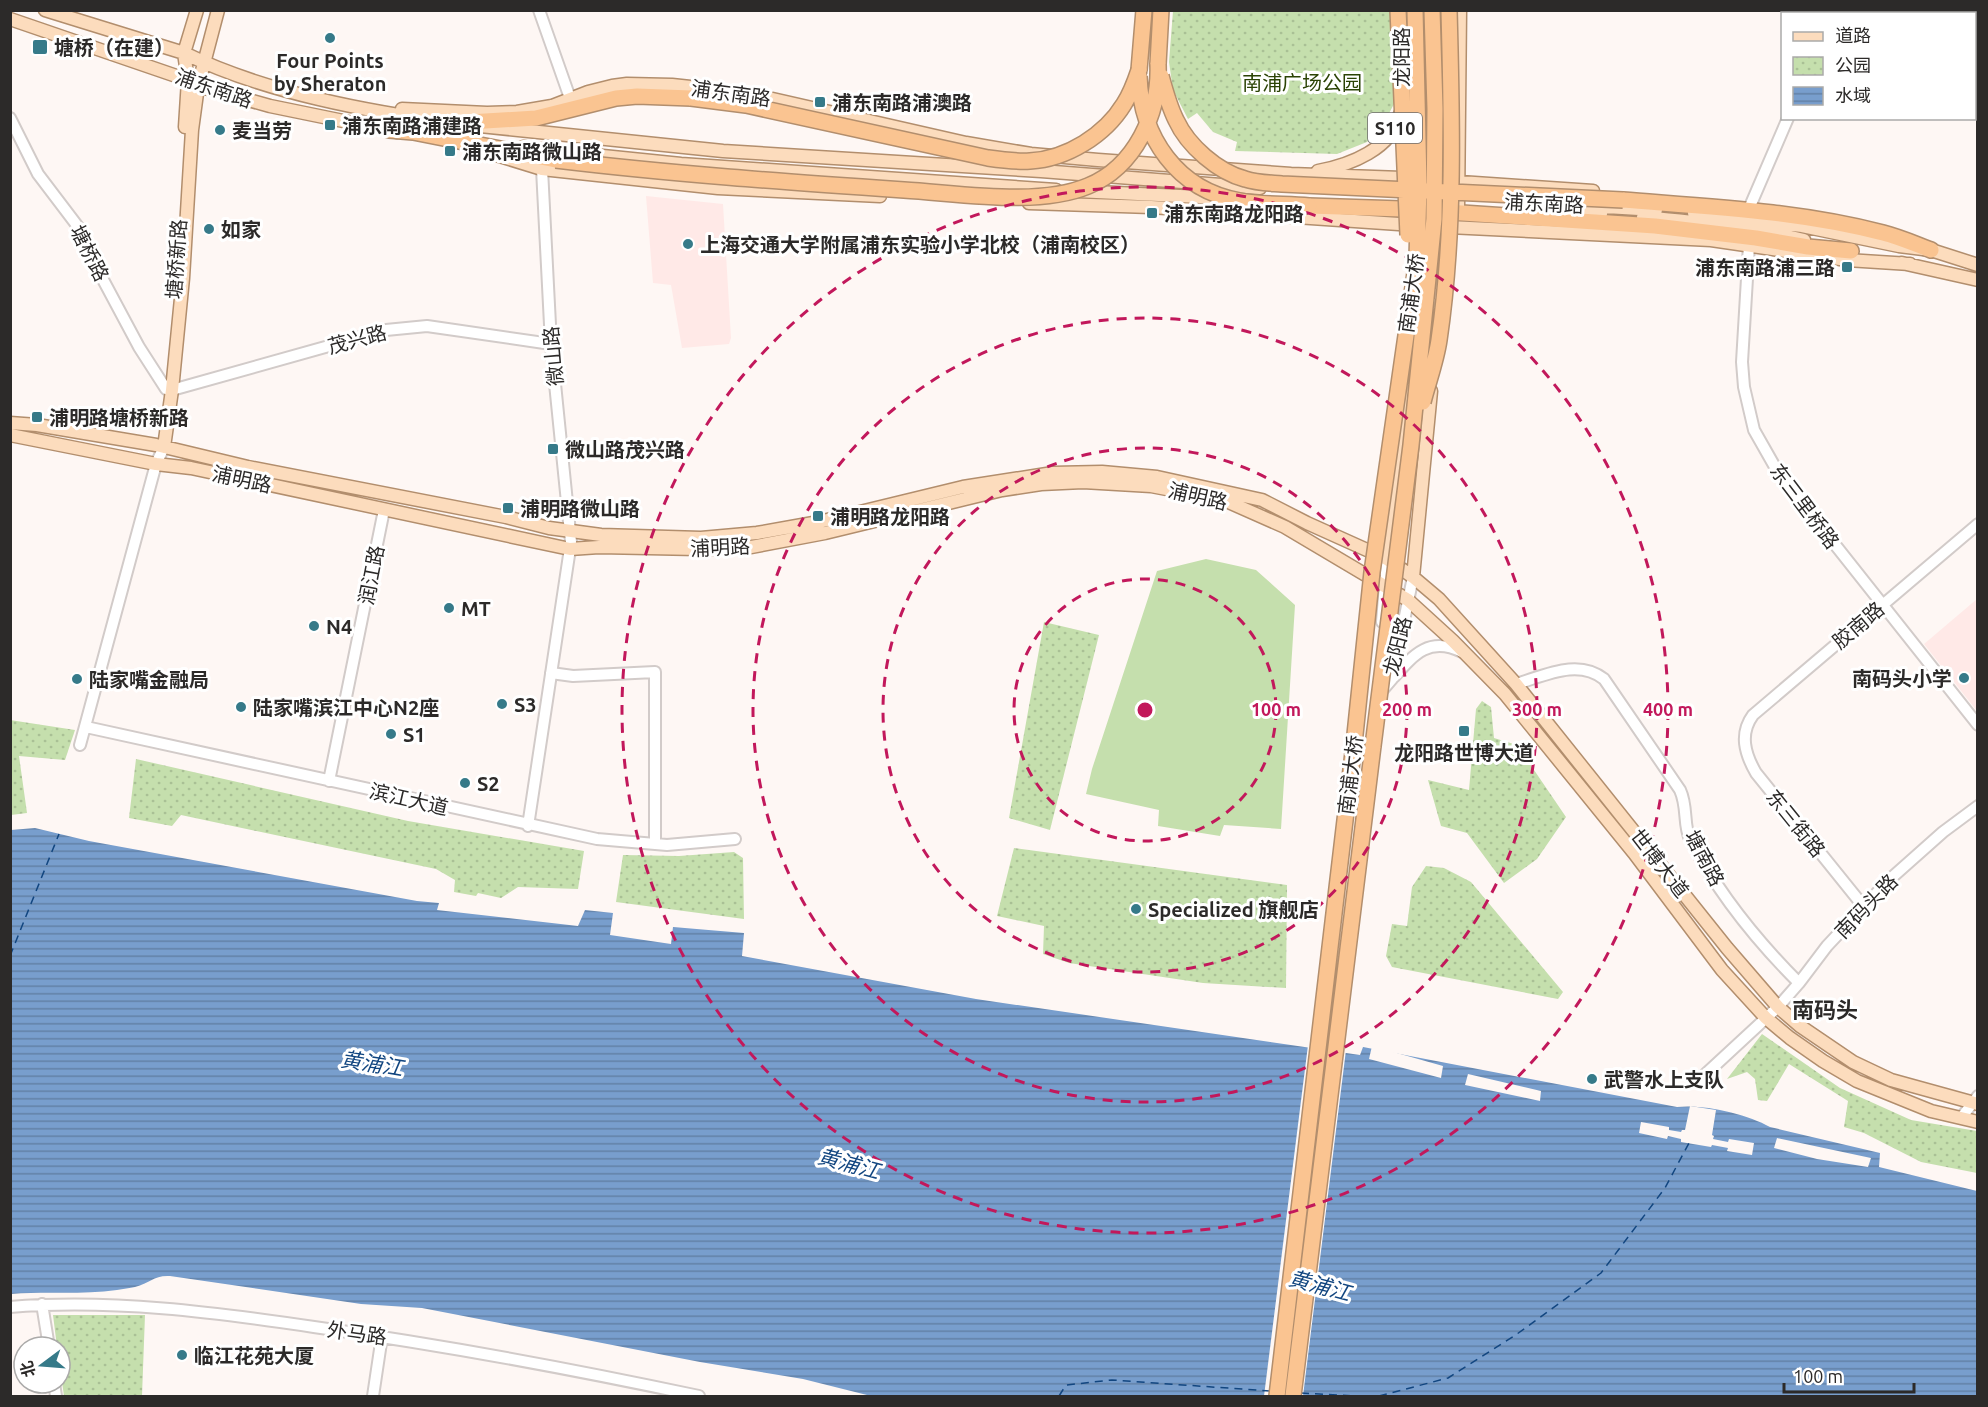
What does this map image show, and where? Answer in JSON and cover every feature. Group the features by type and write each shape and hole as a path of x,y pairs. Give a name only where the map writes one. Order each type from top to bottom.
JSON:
{"highway":[{"path":"1144,10 1139,70 1140,93 1146,119 1166,156 1179,172 1193,183 1222,196 1241,201 1309,206 1402,208 1695,230 1851,251"},
{"path":"389,130 413,132 556,160 670,174 1000,196 1048,197 1077,190 1098,181 1131,152 1146,128 1158,79 1161,10"},
{"path":"1400,10 1408,219 1407,318"},
{"name":"南浦大桥","path":"1277,1396 1372,572 1417,259 1419,185 1415,10"},
{"name":"南浦大桥","path":"1293,1396 1411,445 1434,219 1435,109 1432,10"},
{"path":"1411,445 1439,342 1449,241 1452,135 1449,10"},
{"path":"1158,64 1177,123 1190,140 1218,166 1235,176 1248,180 1282,184 1623,200 1771,213 1841,223 1886,234 1930,250"},
{"path":"452,123 536,118 616,98 637,96 691,98 746,105 988,158 1029,162 1056,157 1094,136 1113,119 1123,105 1139,70"}],"main road":[{"name":"浦东南路","path":"45,10 184,53 203,63 262,83 329,102 452,123 723,151 1041,171 1709,223 1773,232 1977,280"},
{"path":"184,53 197,10"},
{"name":"塘桥新路","path":"193,83 203,63 218,10"},
{"name":"龙阳路","path":"1290,174 1331,168 1360,158 1379,146 1395,128 1400,116 1402,97 1400,10"},
{"path":"1458,203 1460,10"},
{"name":"浦东南路","path":"10,19 193,83 270,106 482,150 542,169 718,188 1111,200 1458,203 1705,214 1802,226 1930,250 1971,264"},
{"name":"塘桥新路","path":"160,446 169,390 193,83 184,53"},
{"name":"浦东南路","path":"362,108 505,113 552,106 601,88 627,84 672,85 774,99 966,143 1031,154 1290,174 1402,178 1684,197 1831,214 1904,234 1971,264"},
{"name":"浦东南路","path":"389,130 414,129 554,151 638,160 1111,200 1151,207 1428,226 1711,240 1847,260 1910,264"},
{"name":"浦东南路","path":"1041,171 1098,160"},
{"path":"1111,200 1117,178 1127,169 1141,163"},
{"name":"龙阳路","path":"1387,559 1395,475 1421,294 1428,226"},
{"name":"龙阳路","path":"1413,577 1432,375 1421,294"},
{"name":"浦明路","path":"10,423 37,425 160,446 248,467 506,517 570,541 601,535 701,538 757,533 819,522 963,487 1053,473 1101,472 1157,477 1262,500 1387,559"},
{"name":"浦明路","path":"10,435 156,464 191,468 384,510 599,547 746,548 825,533 1002,490 1041,484 1083,482 1151,486 1224,500 1284,527 1408,600"},
{"name":"世博大道","path":"1387,559 1413,577 1447,608 1516,684 1727,948 1778,1006 1809,1032 1853,1062 1891,1080 1975,1101"},
{"name":"世博大道","path":"1408,600 1482,668 1634,853 1722,970 1766,1017 1790,1038 1857,1081 1930,1111 1977,1122"}],"street":[{"path":"539,10 570,98"},
{"name":"塘桥路","path":"10,118 39,174 79,228 100,274 139,347 169,390"},
{"path":"1751,204 1787,120"},
{"name":"微山路","path":"528,826 570,541 551,344 542,169"},
{"name":"东三里桥路","path":"1749,245 1742,362 1744,387 1754,430 1779,474 1977,725"},
{"name":"茂兴路","path":"169,390 386,330 427,326 551,344"},
{"name":"塘桥新路","path":"81,745 160,446"},
{"name":"润江路","path":"329,781 384,510"},
{"name":"胶南路","path":"1745,731 1747,722 1753,715 1977,524"},
{"name":"龙阳路","path":"1387,559 1376,697 1392,679 1413,577"},
{"path":"1392,679 1416,653 1436,645 1449,646 1461,651 1482,668"},
{"name":"塘南路","path":"1516,684 1575,669 1590,670 1604,679 1680,790 1685,804 1686,825 1690,839 1730,902 1781,965 1799,983"},
{"path":"551,673 573,676 655,672 655,844"},
{"name":"滨江大道","path":"86,727 597,840 667,844 735,839"},
{"name":"东三街路","path":"1745,731 1746,753 1756,773 1864,907"},
{"name":"南码头路","path":"1697,1082 1778,1006 1827,946 1889,880 1943,832 1977,806"},
{"path":"1961,1119 1975,1101"},
{"path":"42,1304 46,1335"},
{"name":"外马路","path":"10,1307 42,1304 137,1305 251,1317 382,1336 699,1396"},
{"path":"373,1396 382,1336"}],"shaded area":[{"path":"1977,11 1977,110 1976,12 1940,12"},
{"name":"上海交通大学附属浦东实验小学北校（浦南校区）","path":"646,196 723,204 731,338 729,344 682,348 671,285 653,283"},
{"name":"南码头小学","path":"1977,599 1977,711 1924,644"}],"green space":[{"name":"南浦广场公园","path":"1173,11 1392,11 1395,102 1384,123 1367,142 1337,154 1235,151 1237,142 1213,132 1197,113 1188,119 1173,90 1169,62"},
{"path":"1206,559 1256,570 1295,605 1281,829 1224,825 1220,836 1158,826 1159,810 1086,794 1092,769 1157,571"},
{"path":"1044,622 1099,635 1050,830 1009,818"},
{"path":"1482,701 1491,707 1494,738 1517,745 1566,817 1537,859 1504,883 1467,833 1441,826 1428,780 1469,790 1476,709"},
{"path":"10,720 75,730 65,760 19,756 27,813 11,815"},
{"path":"136,759 408,821 584,851 578,889 518,887 501,898 478,893 476,896 454,892 455,880 436,869 181,815 172,826 129,818"},
{"path":"1014,848 1287,885 1286,988 1203,983 1069,963 1043,954 1044,926 997,916"},
{"path":"734,852 743,858 744,919 616,902 623,855 679,856"},
{"path":"1426,866 1444,868 1471,882 1563,992 1558,999 1392,967 1386,956 1392,924 1407,926 1412,887"},
{"path":"1762,1034 1840,1088 1911,1120 1977,1131 1977,1173 1921,1162 1864,1133 1844,1127 1848,1101 1789,1064 1767,1101 1758,1100 1755,1079 1747,1072 1727,1079"},
{"path":"53,1315 145,1315 142,1396 64,1396 72,1395 72,1335 56,1335"}],"water":[{"name":"黄浦江","path":"35,828 89,841 417,901 439,903 437,910 578,926 585,910 613,913 610,935 671,944 673,927 744,933 742,956 976,999 1360,1055 1363,1047 1677,1107 1700,1107 1725,1111 1770,1127 1880,1153 1879,1167 1977,1191 1977,1396 871,1396 803,1379 700,1362 422,1308 361,1304 170,1276 117,1290 11,1294 11,830"}],"pier":[{"path":"1308,1045 1346,1050 1303,1396 1264,1396"},
{"path":"1372,1046 1443,1066 1441,1078 1369,1059"},
{"path":"1468,1074 1541,1091 1540,1101 1465,1085"},
{"path":"1690,1106 1716,1110 1713,1139 1754,1143 1752,1155 1727,1151 1728,1148 1712,1145 1711,1147 1681,1142 1681,1139 1668,1136 1667,1139 1639,1133 1641,1122 1669,1127 1669,1130 1681,1132 1685,1130"},
{"path":"1777,1138 1871,1158 1868,1167 1817,1159 1774,1148"}],"ferry route":[{"path":"10,956 59,834"},
{"path":"1379,1396 1448,1378 1517,1334 1601,1273 1665,1188 1689,1143"},
{"path":"1059,1396 1066,1385 1112,1380 1270,1391"},
{"path":"1301,1393 1355,1396"}],"place":[{"name":"Four Points by Sheraton","path":"330,38"},
{"name":"塘桥（在建）","path":"40,47"},
{"name":"浦东南路浦澳路","path":"820,102"},
{"name":"浦东南路浦建路","path":"330,125"},
{"name":"麦当劳","path":"220,130"},
{"name":"浦东南路微山路","path":"450,151"},
{"name":"浦东南路龙阳路","path":"1152,213"},
{"name":"如家","path":"209,229"},
{"name":"上海交通大学附属浦东实验小学北校（浦南校区）","path":"688,244"},
{"name":"浦东南路浦三路","path":"1847,267"},
{"name":"浦明路塘桥新路","path":"37,417"},
{"name":"微山路茂兴路","path":"553,449"},
{"name":"浦明路微山路","path":"508,508"},
{"name":"浦明路龙阳路","path":"818,516"},
{"name":"MT","path":"449,608"},
{"name":"N4","path":"314,626"},
{"name":"南码头小学","path":"1964,678"},
{"name":"陆家嘴金融局","path":"77,679"},
{"name":"S3","path":"502,704"},
{"name":"陆家嘴滨江中心N2座","path":"241,707"},
{"name":"龙阳路世博大道","path":"1464,731"},
{"name":"S1","path":"391,734"},
{"name":"S2","path":"465,783"},
{"name":"Specialized 旗舰店","path":"1136,909"},
{"name":"武警水上支队","path":"1592,1079"},
{"name":"临江花苑大厦","path":"182,1355"}],"district":[{"name":"南码头","path":"1825,1009"}]}
